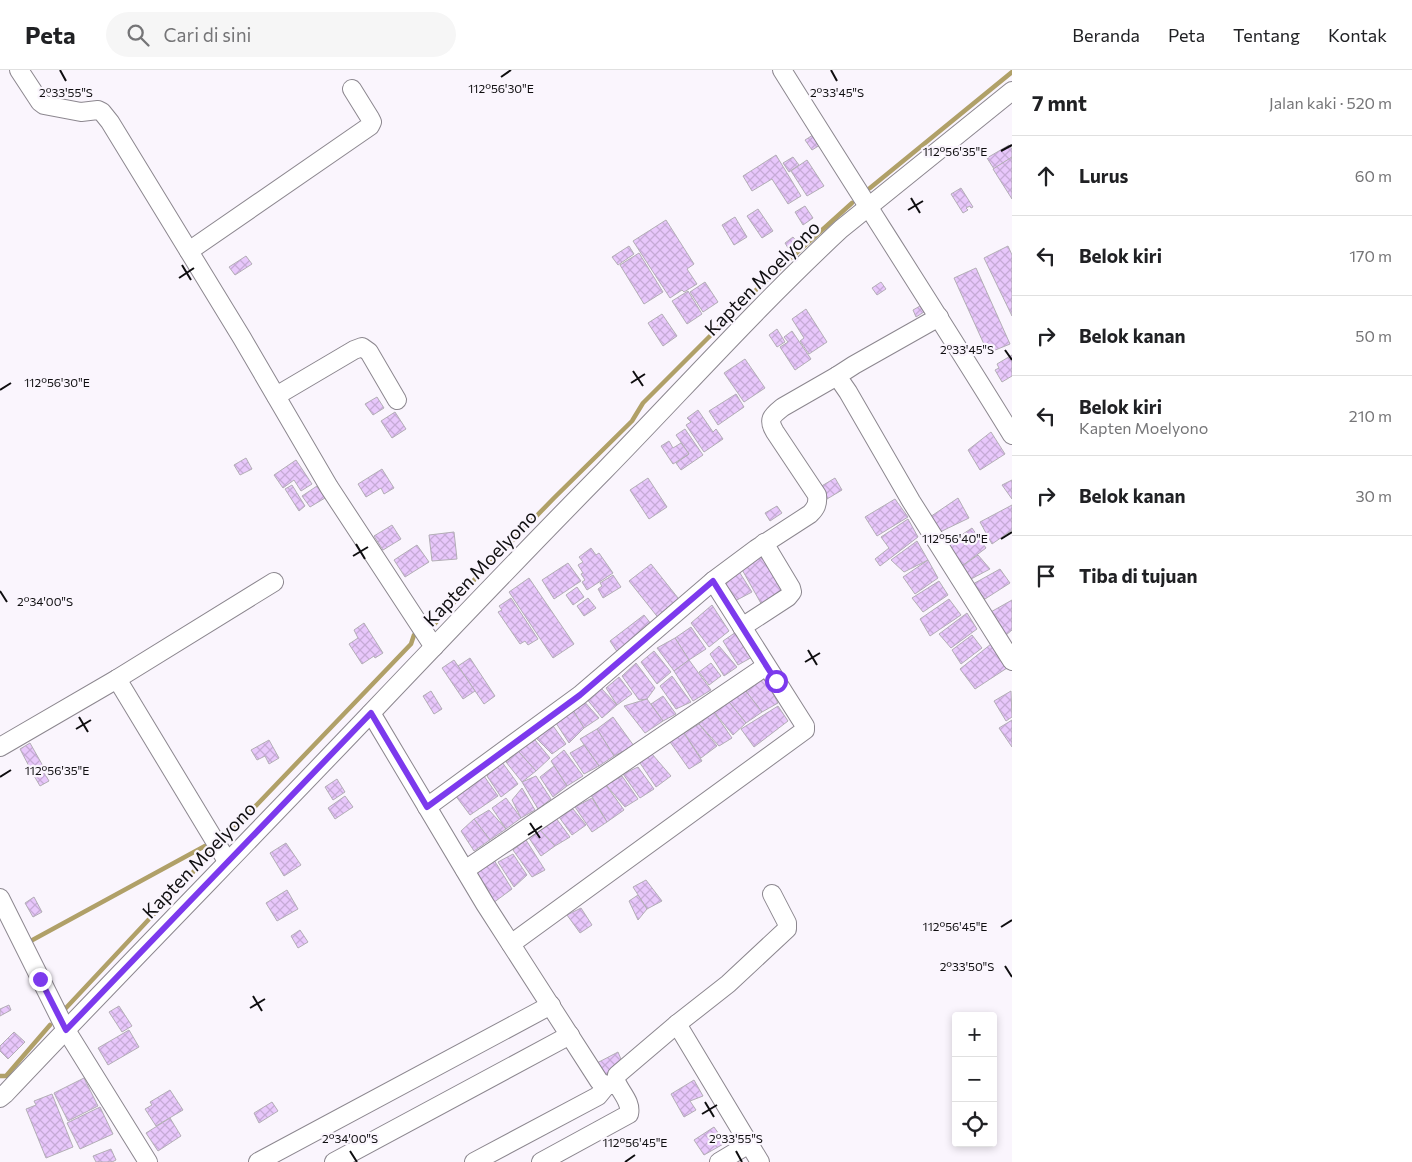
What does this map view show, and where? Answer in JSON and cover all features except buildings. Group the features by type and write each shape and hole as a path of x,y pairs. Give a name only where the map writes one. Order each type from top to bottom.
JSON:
{"street":[{"path":"19,70 40,102 44,105 70,111 98,110 110,122 329,487 434,647"},
{"path":"782,70 1012,435"},
{"path":"189,251 370,126 372,122 352,89"},
{"name":"Kapten Moelyono","path":"0,1098 371,713 503,573 815,253 841,229 1012,92"},
{"path":"427,807 580,695 713,581 764,543 810,514 816,508 818,502 817,495 771,425 771,419 783,407 939,317"},
{"path":"276,396 362,347 369,352 397,400"},
{"path":"837,376 911,501 1012,661"},
{"path":"742,627 788,597 792,592 764,543"},
{"path":"511,944 805,730 805,726 713,581"},
{"path":"0,747 117,679 274,582"},
{"path":"465,870 766,666"},
{"path":"117,679 227,861"},
{"path":"371,713 465,870 599,1081 602,1084 612,1085 629,1103 629,1114 541,1162"},
{"path":"474,1162 598,1096 616,1081 617,1075 728,984 787,929 787,923 772,894"},
{"path":"0,898 66,1030 148,1162"},
{"path":"258,1162 551,1006"},
{"path":"677,1024 760,1162"},
{"path":"334,1162 570,1035"},
{"path":"719,1162 749,1144"}],"waterway":[{"path":"870,188 1012,72"},
{"path":"431,628 475,579 632,421 643,403 761,285 852,203"},
{"path":"223,840 411,644 414,635"},
{"path":"27,943 205,846"},
{"path":"65,1009 210,854"},
{"path":"0,1076 6,1076 50,1025"}],"route":[{"path":"40,979 66,1030 371,713 427,807 580,695 713,581 776,681"}]}
